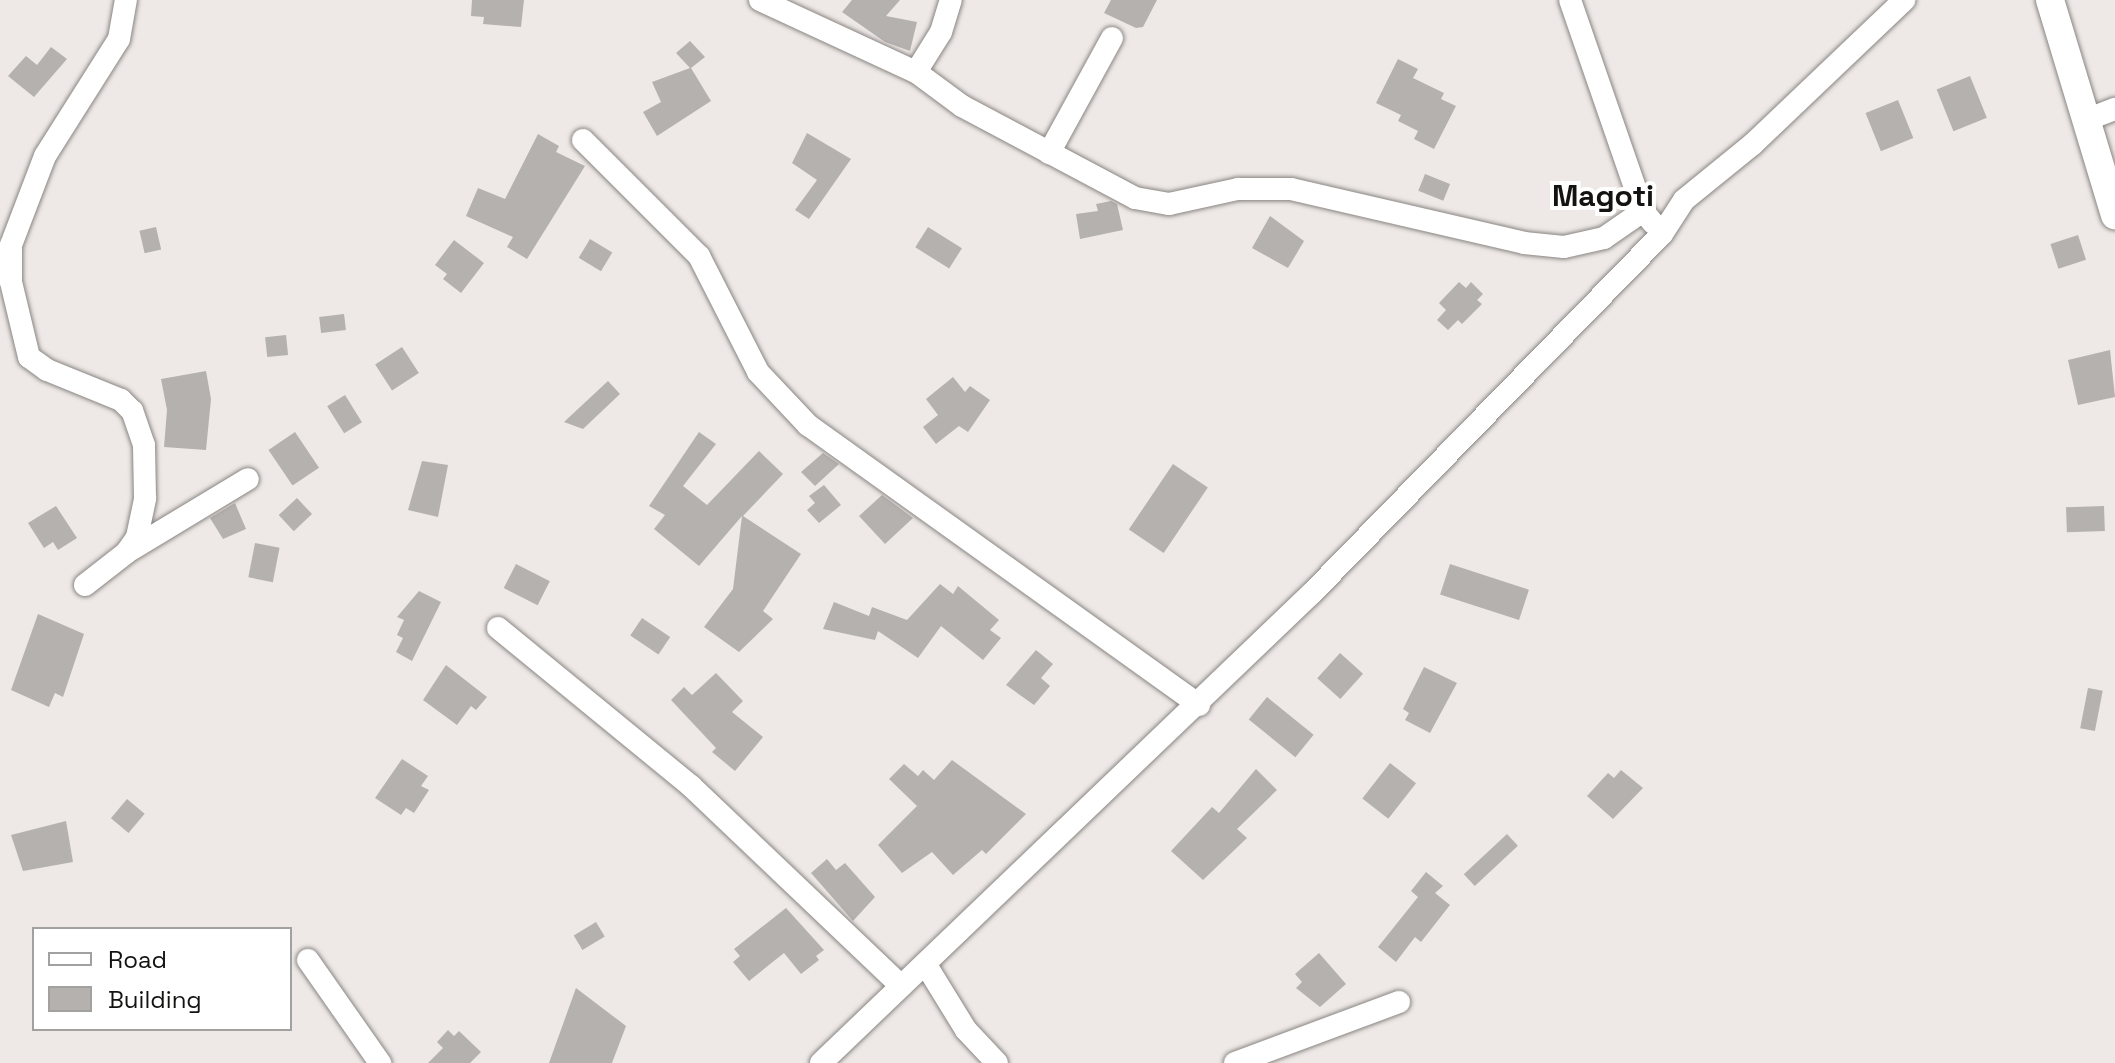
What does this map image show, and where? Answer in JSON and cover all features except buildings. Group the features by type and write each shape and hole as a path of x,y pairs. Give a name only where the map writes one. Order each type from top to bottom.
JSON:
{"street":[{"path":"126,0 125,22 113,51 65,121 21,208 13,232 11,282 20,332 35,363 104,390 132,411 139,425 147,461 145,498 137,537 126,553"},
{"path":"760,0 916,72 962,106 1135,198 1155,203 1176,204 1238,189 1291,189 1547,247 1604,238 1643,211"},
{"path":"916,72 941,32 951,0"},
{"path":"1570,0 1643,211 1662,234"},
{"path":"821,1063 926,965 1054,835 1199,705 1662,234 1684,200 1753,144 1904,0"},
{"path":"2050,0 2115,215"},
{"path":"1049,153 1112,38"},
{"path":"2086,120 2115,109"},
{"path":"583,140 699,256 758,372 808,425 1199,705"},
{"path":"85,585 126,553 248,479"},
{"path":"498,628 691,786 901,986"},
{"path":"308,960 380,1063"},
{"path":"926,965 966,1030 997,1063"},
{"path":"1235,1063 1399,1002"}],"district":[{"name":"Magoti","path":"1603,196"}]}
